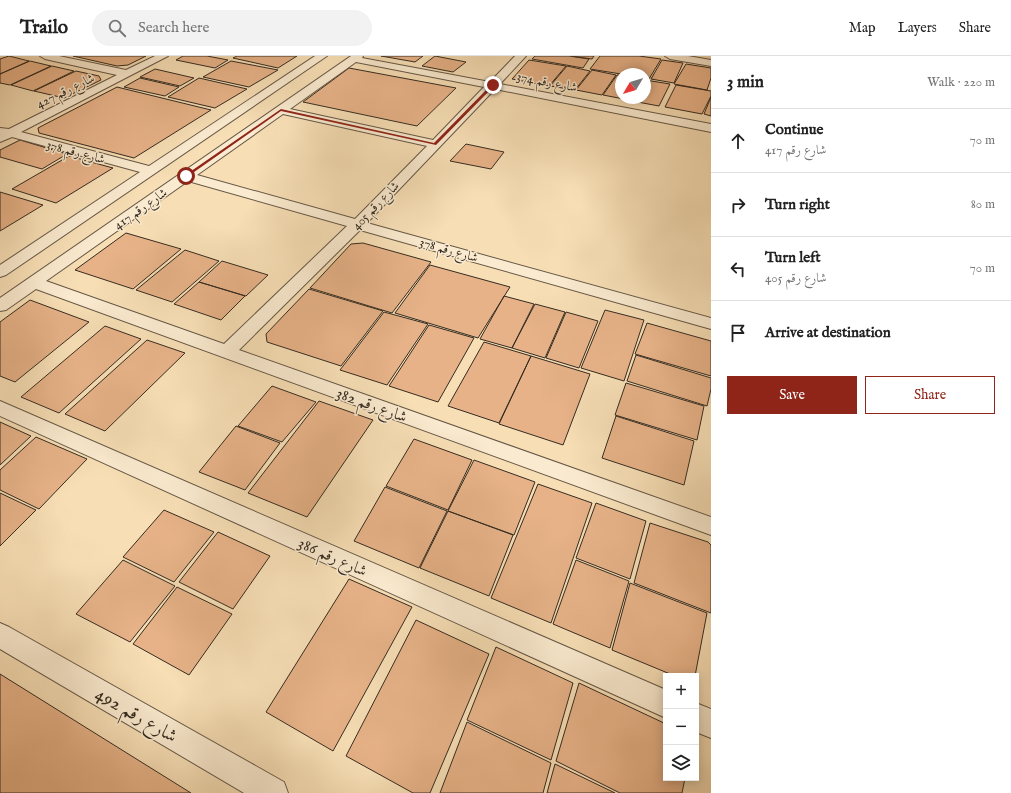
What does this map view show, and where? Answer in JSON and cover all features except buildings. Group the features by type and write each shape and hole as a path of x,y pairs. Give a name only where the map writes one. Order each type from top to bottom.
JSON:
{"street":[{"path":"45,56 128,74"},
{"name":"شارع رقم 427","path":"3,134 164,56"},
{"name":"شارع رقم 417","path":"1,270 152,171 322,56"},
{"name":"شارع رقم 405","path":"226,352 358,224 521,56"},
{"path":"670,56 711,63"},
{"name":"شارع رقم 417","path":"0,306 356,58"},
{"name":"شارع رقم 374","path":"356,58 711,128"},
{"path":"281,110 435,144"},
{"name":"شارع رقم 378","path":"3,134 152,171"},
{"name":"شارع رقم 378","path":"186,176 711,324"},
{"name":"شارع رقم 382","path":"33,282 711,526"},
{"name":"شارع رقم 386","path":"0,408 663,703"},
{"name":"شارع رقم 492","path":"0,635 273,793"},
{"path":"699,718 711,724"}],"route":[{"path":"186,176 281,110 435,144 493,85"}]}
